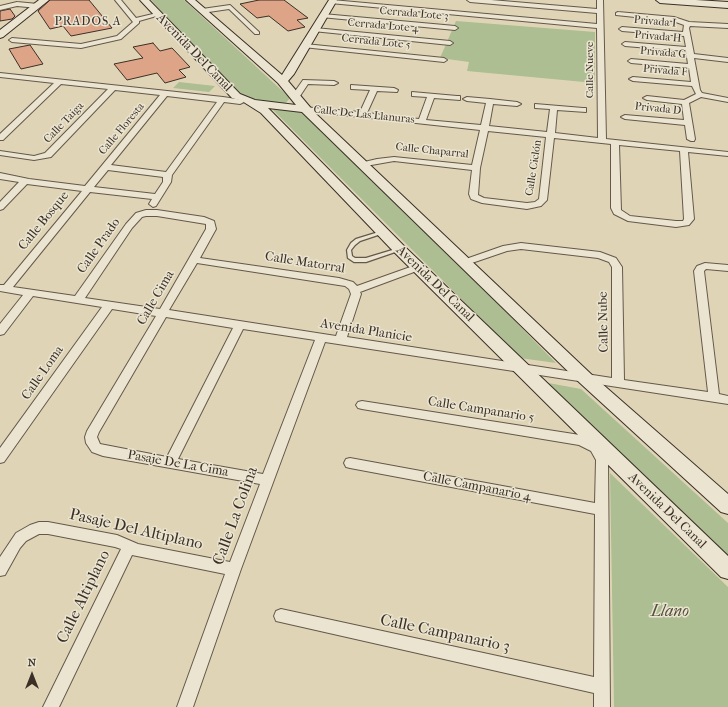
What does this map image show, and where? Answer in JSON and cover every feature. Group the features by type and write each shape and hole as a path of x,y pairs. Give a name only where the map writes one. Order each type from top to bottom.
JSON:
{"main road":[{"path":"0,35 45,0"},
{"name":"Avenida Del Canal","path":"144,0 156,15 236,96 270,116 382,232 419,267 520,369 728,570"},
{"path":"190,0 282,81 311,115 466,262 586,379 726,500"},
{"path":"660,0 728,5"},
{"path":"282,81 289,74 332,1"},
{"name":"Calle De Las Llanuras","path":"247,103 306,109"}],"street":[{"path":"12,40 81,46 119,38 137,22 118,0"},
{"path":"202,11 230,7 236,0"},
{"path":"446,54 465,0"},
{"path":"470,0 600,11"},
{"name":"Calle Nueve","path":"600,0 602,140"},
{"path":"332,1 601,26"},
{"path":"0,7 17,4 38,6"},
{"path":"230,7 257,33"},
{"path":"618,14 674,19 688,24 728,26"},
{"path":"135,20 156,15"},
{"name":"Cerrada Lote 3","path":"324,16 456,28"},
{"path":"688,24 686,28 695,84 700,95"},
{"name":"Privada I","path":"622,29 687,34"},
{"name":"Cerrada Lote 4","path":"315,30 446,54"},
{"name":"Privada H","path":"625,44 728,60"},
{"name":"Cerrada Lote 5","path":"305,46 446,54"},
{"name":"Privada G","path":"631,61 692,66"},
{"name":"Calle De Las Llanuras","path":"0,75 223,99 247,103"},
{"path":"0,83 9,76"},
{"name":"Privada F","path":"633,79 695,84"},
{"path":"0,138 58,82"},
{"path":"295,97 306,82 334,83"},
{"path":"354,87 394,90"},
{"name":"Calle Taiga","path":"0,153 34,158 48,155 113,88"},
{"path":"363,114 374,89"},
{"name":"Calle Floresta","path":"104,167 166,93"},
{"path":"415,94 457,98"},
{"path":"647,98 685,102 700,95 728,100"},
{"path":"422,121 431,96"},
{"path":"168,175 223,99"},
{"path":"468,99 517,104"},
{"path":"476,168 490,101"},
{"path":"685,102 690,138"},
{"path":"538,106 583,110"},
{"name":"Calle Ciclón","path":"538,204 543,200 554,107"},
{"name":"Calle De Las Llanuras","path":"306,109 728,154"},
{"name":"Privada D","path":"625,117 688,123"},
{"path":"615,142 615,208 617,212 628,218 676,224 686,223 689,219 684,150"},
{"name":"Calle Chaparral","path":"364,165 377,161 394,159 476,168 472,191 474,197 482,200 520,205 538,204"},
{"path":"86,189 104,167"},
{"name":"Calle Floresta","path":"104,167 168,175"},
{"name":"Calle Prado","path":"78,300 129,226 139,215 146,213 169,179 168,175"},
{"name":"Calle Bosque","path":"0,176 25,181 86,189"},
{"path":"0,207 25,181"},
{"path":"86,189 157,197"},
{"name":"Calle Bosque","path":"3,289 86,189"},
{"name":"Calle Cima","path":"92,443 91,437 93,431 163,314 211,229 211,223 204,220 146,213"},
{"name":"Calle Nube","path":"466,262 506,248 521,246 600,255 613,260 617,267 618,384"},
{"name":"Calle Matorral","path":"194,260 339,281 349,284 355,290 355,297 340,341"},
{"path":"714,398 699,270 702,267 711,266 728,268"},
{"path":"355,290 419,267"},
{"name":"Avenida Planicie","path":"3,289 728,400"},
{"path":"0,331 30,293"},
{"name":"Calle Loma","path":"0,458 109,305"},
{"path":"170,463 239,326"},
{"name":"Calle La Colina","path":"185,707 234,569 321,338"},
{"name":"Calle Campanario 5","path":"362,405 580,440 588,443 595,447 602,460 603,510"},
{"name":"Pasaje De La Cima","path":"92,443 96,448 103,451 267,480"},
{"name":"Calle Campanario 4","path":"350,463 603,510"},
{"path":"602,707 603,510"},
{"name":"Pasaje Del Altiplano","path":"0,570 15,544 21,537 30,531 39,528 48,528 117,541 140,551 234,569"},
{"name":"Calle Altiplano","path":"51,707 128,547"},
{"name":"Calle Campanario 3","path":"280,616 602,687"}],"lane":[{"path":"382,232 358,240 349,250 350,257 354,260 366,260 399,249"}],"green space":[{"path":"151,0 184,0 290,98 285,104 258,101 238,94"},
{"path":"456,21 595,32 595,83 467,71 469,62 440,58"},
{"path":"179,82 215,86 209,92 173,88"},
{"path":"271,108 308,111 556,363 520,358"},
{"path":"543,382 581,389 728,523 728,559"},
{"name":"Llano","path":"610,473 728,587 728,707 614,707"}],"building":[{"path":"50,0 89,0 112,28 71,36 63,26 50,29 38,11"},
{"path":"259,0 284,0 308,18 297,20 305,27 288,31 269,16 257,18 240,4"},
{"path":"10,9 15,16 12,19 0,21 0,11"},
{"path":"153,43 160,51 172,48 190,67 179,70 186,77 165,83 157,73 127,80 114,64 143,58 133,47"},
{"path":"30,45 43,64 21,69 9,49"}],"district":[{"name":"PRADOS A","path":"88,22"}]}
